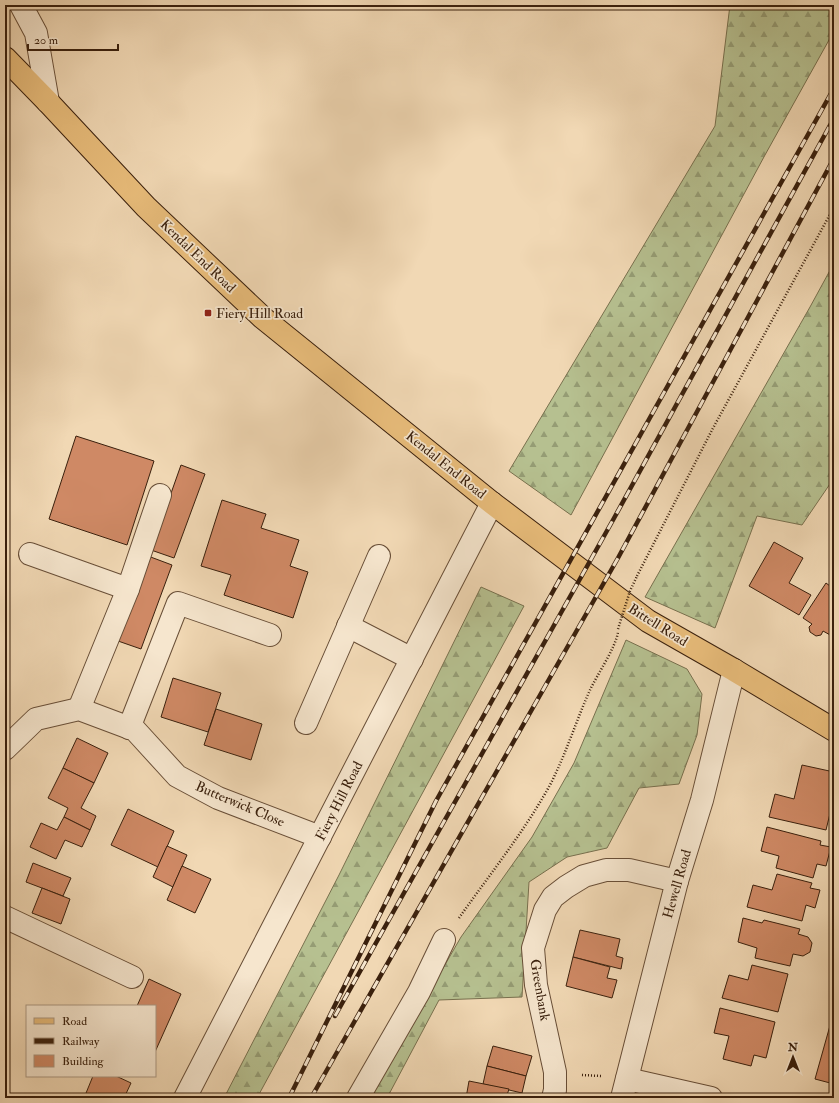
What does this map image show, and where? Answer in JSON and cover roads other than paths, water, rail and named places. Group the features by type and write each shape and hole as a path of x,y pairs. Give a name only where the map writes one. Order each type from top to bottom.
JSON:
{"main road":[{"name":"Kendal End Road","path":"5,58 146,206 263,318 492,503"},
{"name":"Bittell Road","path":"492,503 648,621 734,670 834,730"}],"street":[{"path":"21,5 36,34 48,102"},
{"path":"5,749 36,719 79,708 128,589 160,495"},
{"name":"Fiery Hill Road","path":"185,1098 492,503"},
{"path":"30,554 128,589"},
{"path":"306,723 379,556"},
{"path":"129,728 178,603 270,635"},
{"path":"348,626 412,659"},
{"name":"Hewell Road","path":"625,1088 677,881 702,800 734,670"},
{"name":"Butterwick Close","path":"79,708 136,730 177,776 218,798 320,837"},
{"name":"Greenbank","path":"553,1098 556,1072 536,985 533,948 545,910 553,897 566,887 584,876 606,870 629,870 677,881"},
{"path":"5,917 132,977"},
{"path":"358,1098 420,992 444,940"},
{"path":"625,1088 711,1098"}],"railway":[{"path":"289,1098 436,801 834,88"},
{"path":"335,1016 613,520 834,118"},
{"path":"311,1098 618,558 834,158"}],"place":[{"name":"Fiery Hill Road","path":"208,313"}]}
